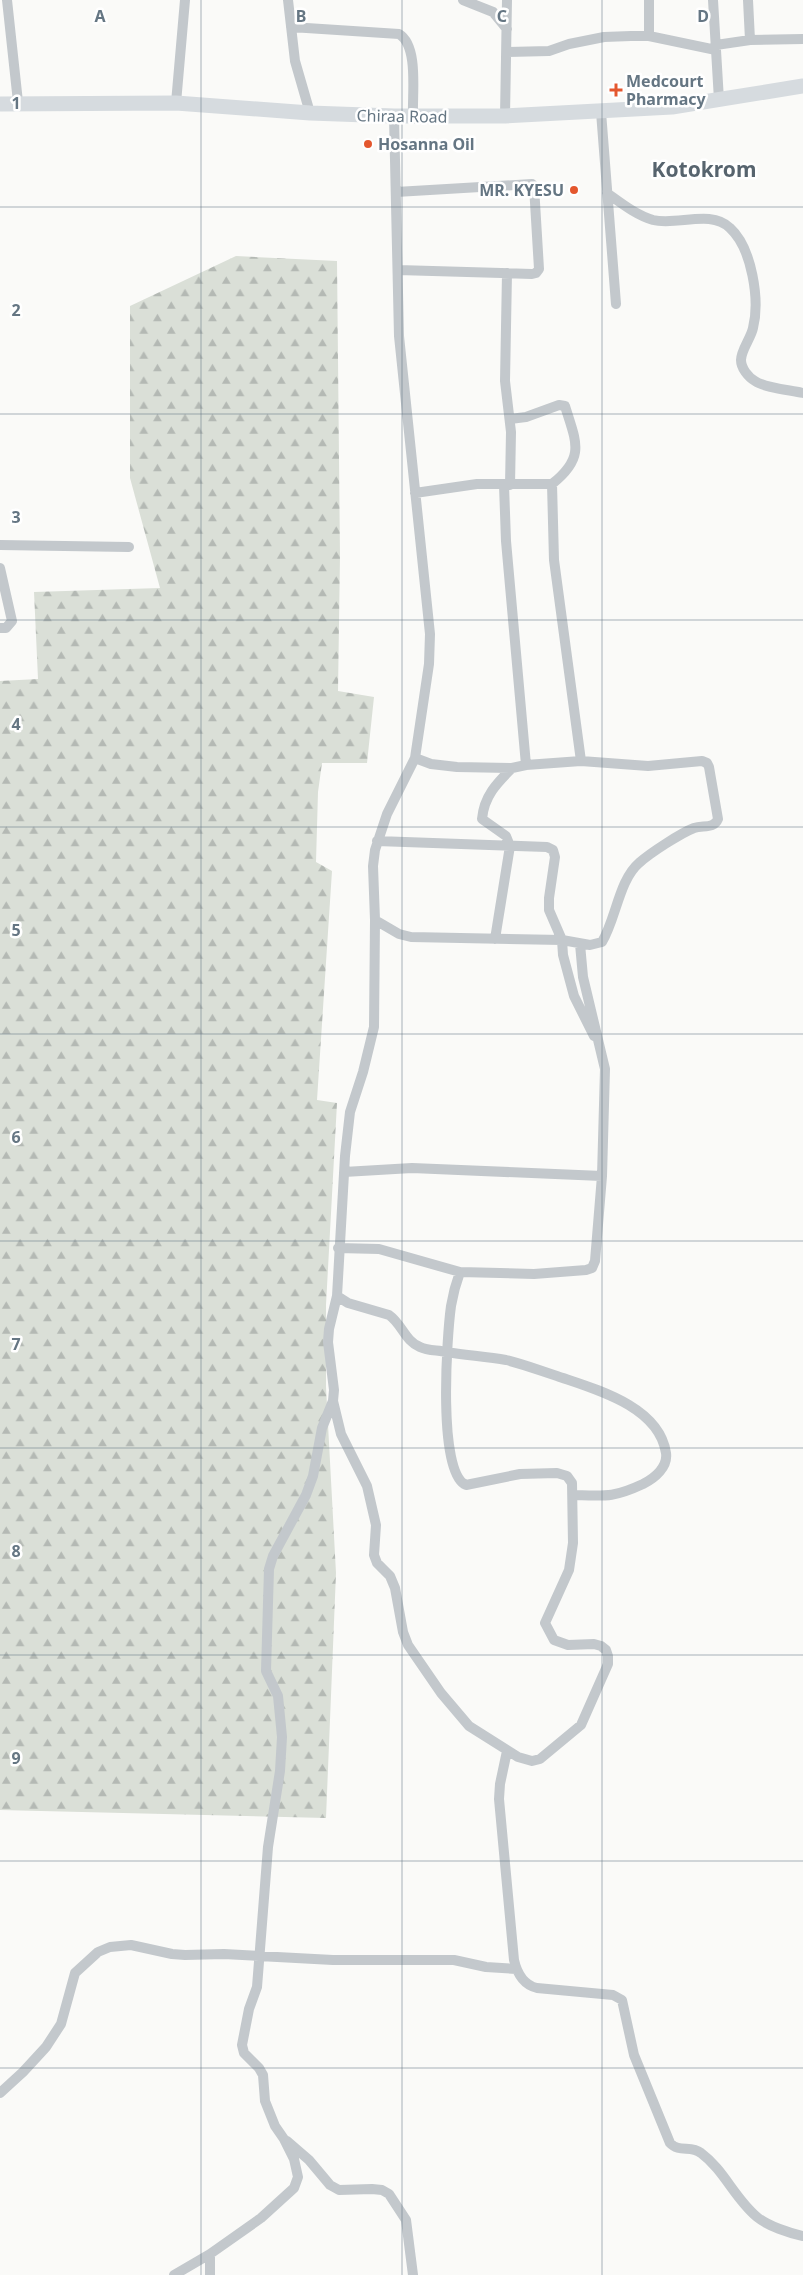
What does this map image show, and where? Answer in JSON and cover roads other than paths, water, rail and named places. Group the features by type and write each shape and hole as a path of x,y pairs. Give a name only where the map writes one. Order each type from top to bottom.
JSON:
{"highway":[{"name":"Chiraa Road","path":"0,104 18,102 176,102 310,113 394,116 505,116 672,107 803,86"}],"street":[{"path":"7,0 18,102"},
{"path":"176,102 185,0"},
{"path":"288,0 295,61 310,113"},
{"path":"463,0 493,12 507,29"},
{"path":"505,116 507,0"},
{"path":"649,0 649,36"},
{"path":"713,0 719,100"},
{"path":"748,0 750,40"},
{"path":"291,27 399,34 405,37 412,50 413,116"},
{"path":"507,52 549,51 569,44 604,37 649,36 716,47 750,40 803,39"},
{"path":"600,112 616,304"},
{"path":"174,2275 210,2254 261,2218 294,2188 298,2177 297,2168 284,2139 275,2126 265,2101 263,2076 259,2068 244,2053 242,2045 249,2009 257,1987 267,1856 280,1771 282,1737 278,1696 266,1671 269,1569 273,1556 306,1495 313,1476 322,1428 333,1402 334,1390 328,1342 337,1296 338,1248 350,1112 364,1072 374,1027 375,920 373,866 376,842 387,814 415,758 429,664 430,634 399,336 394,116"},
{"path":"396,192 532,184 534,186 539,270 532,274 398,270"},
{"path":"607,193 640,215 654,220 714,219 732,228 741,241 756,292 753,329 741,358 745,372 756,382 803,393"},
{"path":"507,273 505,381 510,419 506,541 526,765"},
{"path":"415,493 477,484 552,484 560,477 576,454 577,446 565,406 559,405 526,417 510,419"},
{"path":"552,484 554,560 581,761"},
{"path":"0,546 129,547"},
{"path":"0,568 12,621 6,628 0,628"},
{"path":"375,920 399,934 411,937 562,940 590,945 602,942 608,932 629,874 638,863 695,828 710,826 716,823 718,819 707,763 702,761 648,766 581,761 526,765 512,768 457,767 431,764 415,758"},
{"path":"495,939 510,846 506,836 482,819 490,790 512,768"},
{"path":"376,842 547,847 553,850 555,857 549,910 562,940 563,955 574,996 586,1023 599,1043"},
{"path":"338,1248 379,1250 460,1272 534,1274 592,1268 595,1261 602,1176 605,1068 583,977 580,944"},
{"path":"344,1172 412,1168 602,1176"},
{"path":"333,1402 341,1434 367,1486 376,1525 374,1556 377,1563 390,1576 395,1588 403,1632 408,1645 441,1693 469,1726 507,1752 532,1761 540,1759 559,1741 571,1735 581,1725 608,1664 608,1656 606,1650 594,1644 560,1643 554,1640 546,1623 569,1570 573,1543 572,1483 566,1476 557,1473 503,1476 466,1485 460,1482 456,1476 451,1452 445,1391 451,1305 460,1272"},
{"path":"337,1296 348,1303 395,1319 409,1340 422,1348 507,1360 596,1388 631,1407 653,1423 662,1436 666,1456 661,1471 650,1480 612,1496 573,1495"},
{"path":"507,1752 500,1784 499,1799 516,1969 530,1987 613,1995 622,2000 634,2055 670,2143 674,2148 700,2151 713,2163 757,2218 778,2228 803,2236"},
{"path":"0,2093 46,2047 61,2024 75,1973 98,1952 110,1947 132,1945 172,1954 333,1960 454,1960 486,1967 516,1969"},
{"path":"284,2139 309,2160 330,2186 339,2190 382,2190 389,2194 406,2220 413,2275"},
{"path":"210,2254 210,2275"}],"place":[{"name":"Medcourt Pharmacy","path":"616,90"},
{"name":"Hosanna Oil","path":"368,144"},
{"name":"MR. KYESU","path":"574,190"}],"district":[{"name":"Kotokrom","path":"704,169"}]}
